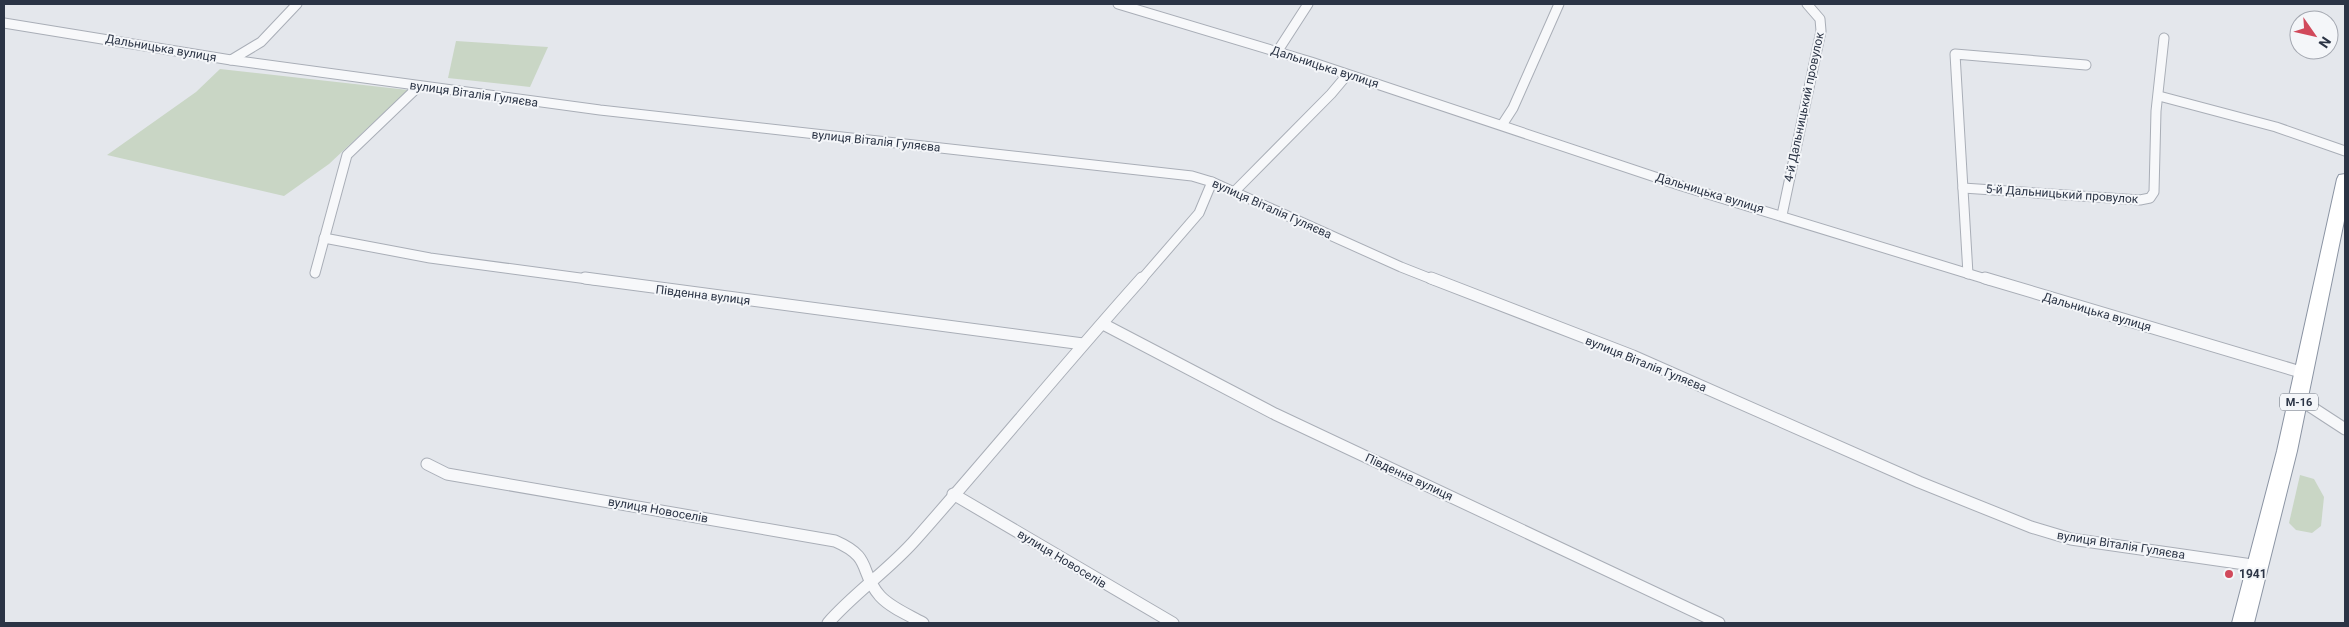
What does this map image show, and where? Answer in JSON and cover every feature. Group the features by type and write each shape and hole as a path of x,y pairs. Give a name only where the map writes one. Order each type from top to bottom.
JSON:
{"highway":[{"name":"М-16","path":"2243,623 2259,566 2299,399 2342,207 2345,179"}],"street":[{"name":"Дальницька вулиця","path":"4,23 230,60 266,38 296,4"},
{"name":"Дальницька вулиця","path":"1118,4 1277,52 1682,186 1782,215 1842,236 2304,373"},
{"path":"1277,52 1308,4"},
{"path":"1502,125 1513,108 1559,4"},
{"name":"4-й Дальницький провулок","path":"1782,215 1820,31 1820,19 1807,4"},
{"name":"5-й Дальницький провулок","path":"1963,188 2140,200 2150,198 2154,192 2156,111 2164,38"},
{"path":"1968,274 1955,54 2086,65"},
{"name":"вулиця Віталія Гуляєва","path":"230,60 600,110 1192,176 1212,182 1401,267 1633,356 1919,482 2031,527 2071,539 2259,566"},
{"path":"1234,192 1347,75"},
{"path":"315,273 347,155 419,86"},
{"path":"2159,96 2250,120 2345,151"},
{"path":"828,623 849,599 872,581 914,541 952,494 1083,344 1194,222 1212,182"},
{"name":"Південна вулиця","path":"324,238 430,258 1083,344"},
{"name":"Південна вулиця","path":"1102,324 1274,414 1719,623"},
{"path":"2299,399 2345,429"},
{"name":"вулиця Новоселів","path":"427,464 447,474 835,541 848,546 862,557 880,596 924,623"},
{"name":"вулиця Новоселів","path":"952,494 1172,623"}],"green space":[{"path":"456,41 548,47 530,87 448,78"},
{"path":"220,69 408,90 329,164 284,196 107,155 196,92"},
{"path":"2300,475 2314,479 2324,497 2321,526 2312,533 2296,530 2289,523"}],"place":[{"name":"1941","path":"2229,574"}]}
